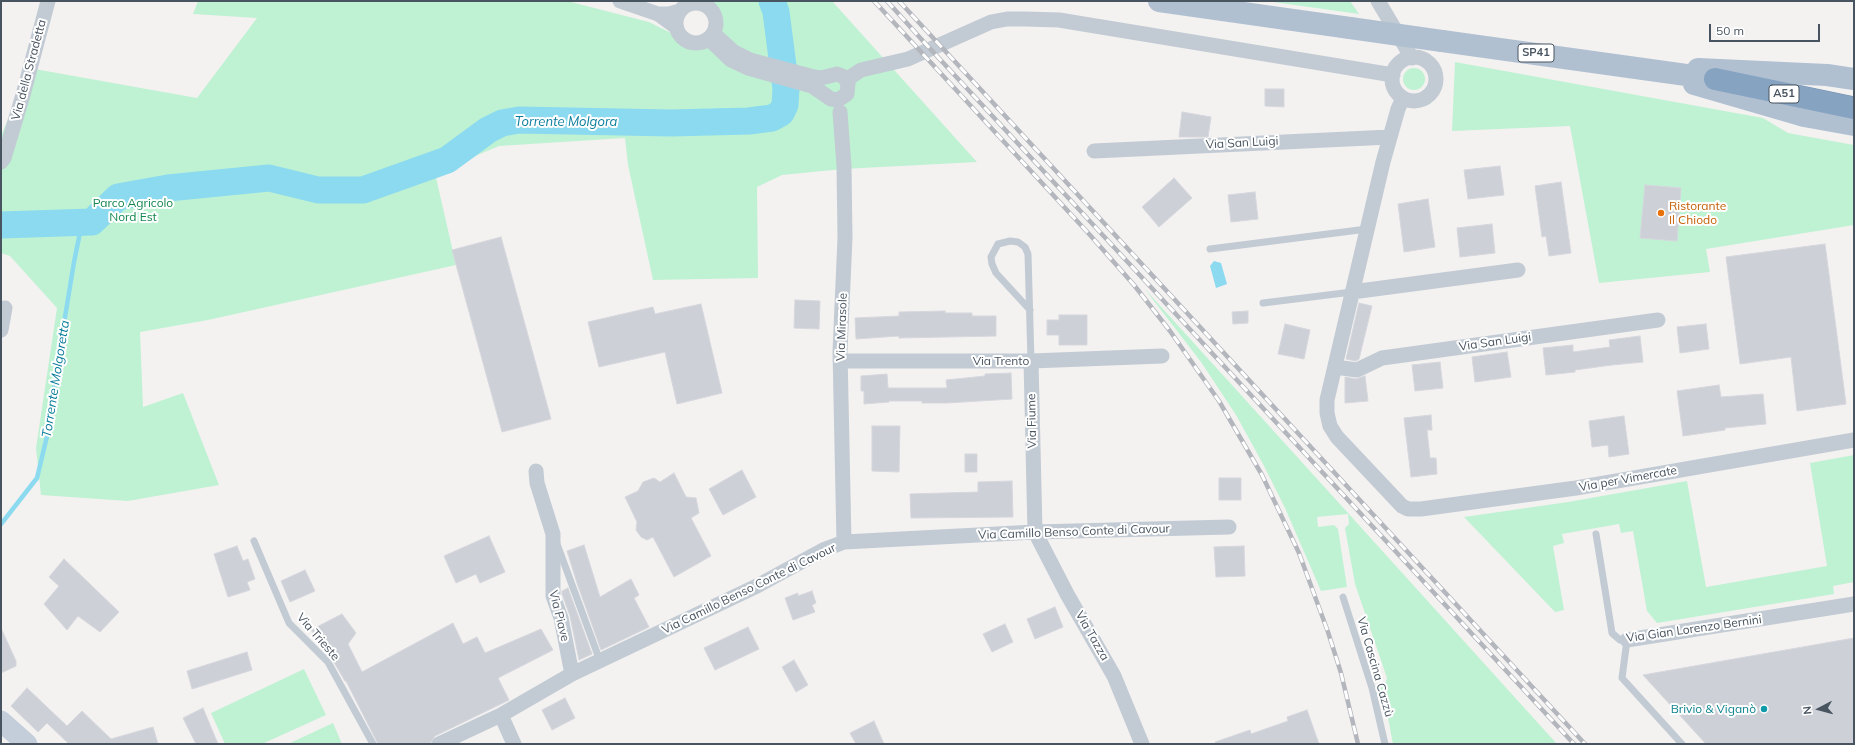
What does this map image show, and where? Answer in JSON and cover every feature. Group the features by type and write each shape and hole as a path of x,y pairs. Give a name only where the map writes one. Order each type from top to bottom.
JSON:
{"highway":[{"name":"A51","path":"1715,79 1854,93"},
{"name":"A51","path":"1715,79 1854,108"}],"main road":[{"name":"SP41","path":"1159,1 1715,79"},
{"path":"1629,66 1827,75 1854,79"},
{"path":"1629,66 1804,116 1854,125"},
{"path":"1,721 27,744"}],"street":[{"name":"Via della Stradetta","path":"1,162 4,158 23,95 48,1"},
{"path":"620,1 658,14 676,27"},
{"path":"1378,1 1412,58"},
{"path":"658,14 669,14 680,11 690,4 711,5 716,27 711,36 698,43 688,41 678,33 676,27 677,16 680,11"},
{"path":"842,97 861,70 908,59 991,22 1019,19 1059,20 1393,75"},
{"path":"711,36 731,60 813,82 828,98 842,97"},
{"path":"1412,58 1426,61 1432,66 1436,80 1435,88 1430,94 1424,99 1417,101 1403,98 1394,88 1393,75 1400,63 1412,58"},
{"path":"813,82 836,74 844,77 842,97"},
{"name":"Via Mirasole","path":"842,97 845,238 840,361 844,542"},
{"path":"1335,368 1390,137 1398,109 1403,98"},
{"name":"Via San Luigi","path":"1094,151 1390,137"},
{"path":"1352,292 1518,270"},
{"path":"1,330 5,308"},
{"name":"Via San Luigi","path":"1335,368 1357,370 1382,358 1658,320"},
{"name":"Via Trento","path":"840,361 1031,361 1162,356"},
{"name":"Via Fiume","path":"1031,361 1035,532"},
{"name":"Via per Vimercate","path":"1335,368 1327,400 1327,413 1330,426 1337,437 1402,506 1408,509 1421,509 1576,488 1854,440"},
{"name":"Via Piave","path":"536,472 537,483 553,534 552,596 561,618 572,674"},
{"name":"Via Camillo Benso Conte di Cavour","path":"438,744 501,715 572,674 757,586 823,550 844,542 1035,532 1229,527"},
{"name":"Via Tazza","path":"1035,532 1056,574 1114,676 1142,744"},
{"name":"Via Gian Lorenzo Bernini","path":"1627,640 1854,604"},
{"path":"501,715 514,744"}],"lane":[{"path":"1210,249 1367,229"},
{"name":"Via Fiume","path":"1030,310 996,273 991,257 994,248 998,244 1010,241 1018,242 1025,247 1028,254 1030,310 1031,361"},
{"path":"1263,303 1352,292"},
{"name":"Via Piave","path":"553,534 569,572 600,661"},
{"name":"Via Gian Lorenzo Bernini","path":"1596,534 1612,633 1620,640 1627,640"},
{"name":"Via Trieste","path":"254,541 289,623 328,662 373,744"},
{"name":"Via Cascina Cazzù","path":"1343,597 1372,688 1385,744"},
{"path":"1627,640 1622,678 1682,744"}],"green space":[{"name":"Parco Agricolo Nord Est","path":"198,1 567,1 649,22 695,45 703,44 713,39 719,30 720,19 718,8 712,1 832,1 977,162 843,169 782,175 757,187 758,278 653,280 628,165 625,138 499,146 435,173 456,265 208,320 140,332 143,407 183,393 219,485 128,501 41,495 36,448 57,308 10,256 1,253 1,136 29,68 197,98 257,18 193,14"},
{"path":"1266,1 1350,1 1359,14"},
{"path":"1455,62 1763,118 1788,133 1854,145 1854,225 1706,249 1710,272 1599,283 1570,126 1452,131"},
{"path":"1414,68 1418,69 1424,75 1424,83 1418,89 1414,90 1410,89 1404,83 1403,79 1404,75 1410,69"},
{"path":"1144,288 1557,744 1393,744 1388,718 1377,693 1378,689 1385,684 1387,678 1355,584 1345,528 1349,524 1348,514 1317,517 1318,527 1334,525 1338,529 1347,587 1321,591 1285,508 1236,415 1201,362"},
{"path":"1854,455 1854,582 1833,586 1834,594 1657,623 1647,611 1633,531 1621,533 1619,524 1562,534 1564,543 1553,546 1564,610 1555,612 1464,517 1568,502 1687,481 1706,587 1827,566 1810,463"},
{"path":"304,669 326,715 262,744 225,744 211,713"},
{"path":"333,723 342,744 288,744"}],"water":[{"path":"1214,261 1221,263 1227,284 1216,288 1210,266"}],"building":[{"path":"1265,89 1284,89 1284,107 1265,106"},
{"path":"1182,112 1211,117 1208,137 1179,137"},
{"path":"1500,166 1504,195 1468,199 1464,170"},
{"path":"1174,178 1192,198 1159,227 1142,207"},
{"path":"1561,182 1571,253 1549,256 1546,236 1542,237 1535,186"},
{"name":"Ristorante Il Chiodo","path":"1645,185 1681,188 1677,241 1640,238"},
{"path":"1255,192 1258,219 1231,222 1228,195"},
{"path":"1428,199 1435,247 1404,252 1398,204"},
{"path":"1492,224 1495,253 1460,257 1457,228"},
{"path":"501,237 551,419 502,432 452,250"},
{"path":"1825,244 1846,404 1797,411 1791,357 1740,364 1726,257"},
{"path":"795,300 820,301 819,329 794,328"},
{"path":"1359,303 1372,306 1359,359 1356,361 1346,359"},
{"path":"701,304 722,393 677,404 665,352 599,367 588,322 653,307 655,314"},
{"path":"945,311 945,313 972,313 972,316 996,316 996,336 899,338 899,336 856,339 855,318 899,316 899,312"},
{"path":"1248,311 1248,323 1233,324 1232,312"},
{"path":"1059,315 1087,315 1087,345 1059,345 1059,335 1047,335 1047,320 1059,320"},
{"path":"1285,324 1310,330 1304,359 1278,354"},
{"path":"1706,324 1709,349 1680,353 1677,327"},
{"path":"1640,336 1643,362 1546,375 1543,348 1573,345 1573,352 1610,347 1609,340"},
{"path":"1507,352 1511,377 1475,382 1472,357"},
{"path":"1440,362 1443,388 1415,391 1412,365"},
{"path":"1011,373 1012,399 947,403 889,401 864,404 864,391 861,391 861,376 887,374 888,388 947,388 946,380 985,376 985,374"},
{"path":"1365,376 1368,401 1345,403 1345,377 1356,379"},
{"path":"1719,385 1721,397 1763,394 1766,424 1725,428 1725,430 1683,436 1677,391"},
{"path":"1431,415 1432,430 1427,430 1430,458 1436,458 1437,474 1411,477 1404,418"},
{"path":"1624,416 1629,454 1609,457 1608,445 1592,447 1589,421"},
{"path":"872,426 900,426 899,472 872,471"},
{"path":"965,454 977,454 977,472 965,472"},
{"path":"742,470 756,497 723,515 709,489"},
{"path":"674,473 686,497 696,498 699,513 691,518 711,556 674,577 653,537 647,540 641,537 636,530 637,522 625,497 638,491 643,482 654,478 660,482"},
{"path":"1219,478 1241,478 1241,500 1219,500"},
{"path":"1012,481 1013,517 911,518 910,494 978,492 978,482"},
{"path":"489,536 505,572 480,583 476,574 456,583 444,556"},
{"path":"584,545 600,597 631,579 639,595 634,598 649,627 601,650 567,551"},
{"path":"237,546 243,561 248,559 255,579 247,582 250,590 228,597 214,554"},
{"path":"1244,546 1245,576 1216,577 1214,547"},
{"path":"64,559 119,612 100,632 78,616 67,630 44,604 59,586 49,577"},
{"path":"305,570 315,591 290,602 281,581"},
{"path":"568,588 592,654 579,660 570,616 562,594 562,591"},
{"path":"812,591 816,603 812,605 815,612 793,620 785,598 798,593 798,596"},
{"path":"1055,607 1063,627 1035,639 1027,619"},
{"path":"342,614 356,633 348,644 362,672 453,623 463,644 477,637 485,653 541,629 553,650 498,678 509,700 435,736 430,744 378,744 346,681 311,630"},
{"path":"1005,624 1013,642 992,652 983,634"},
{"path":"748,627 759,649 715,670 704,648"},
{"path":"1,628 16,661 16,666 1,673"},
{"name":"Brivio & Viganò","path":"1854,638 1854,744 1706,744 1643,675"},
{"path":"247,652 252,670 192,689 187,671"},
{"path":"794,660 808,685 796,692 782,667"},
{"path":"27,688 67,726 82,711 111,739 153,727 158,744 69,744 47,723 38,732 11,706"},
{"path":"565,698 575,718 552,730 542,710"},
{"path":"203,708 218,744 196,744 183,718"},
{"path":"1307,710 1319,744 1216,744 1215,742 1250,730 1251,734 1288,721 1287,717"},
{"path":"874,721 884,744 856,744 850,733"}],"waterway":[{"name":"Torrente Molgora","path":"1,225 92,222 118,197 168,188 269,178 318,190 363,190 447,160 488,130 502,123 519,120 671,123 749,121 772,118 781,113 785,105 786,89 776,12 772,1"},
{"name":"Torrente Molgoretta","path":"1,524 37,478 48,432 59,354 82,223"}],"railway":[{"path":"874,1 1090,235 1134,285 1170,331 1219,401 1262,475 1299,553 1328,632 1341,673 1358,744"},
{"path":"887,1 1574,744"},
{"path":"899,1 1585,744"}],"place":[{"name":"Ristorante Il Chiodo","path":"1661,213"},
{"name":"Brivio & Viganò","path":"1764,709"}]}
